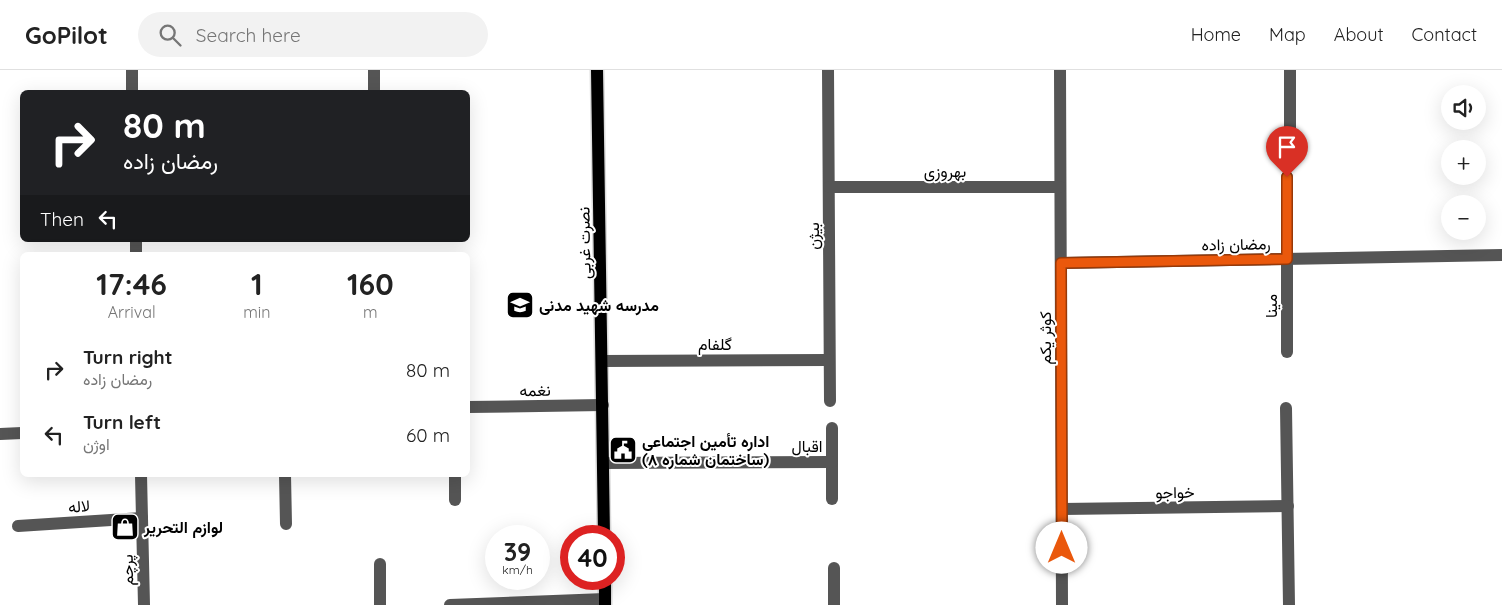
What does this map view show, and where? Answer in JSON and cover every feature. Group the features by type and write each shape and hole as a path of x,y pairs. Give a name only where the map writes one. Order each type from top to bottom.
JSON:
{"main road":[{"name":"نصرت غربی","path":"598,70 604,525"}],"street":[{"path":"132,70 132,90"},
{"path":"374,70 374,90"},
{"name":"بیژن","path":"828,70 830,401"},
{"name":"کوثر یکم","path":"1060,70 1062,605"},
{"path":"1290,70 1290,138"},
{"name":"مینا","path":"1287,177 1287,352"},
{"name":"بهروزی","path":"828,187 1060,187"},
{"name":"رمضان زاده","path":"1061,263 1502,255"},
{"name":"گلفام","path":"602,361 829,360"},
{"name":"نغمه","path":"470,407 602,405"},
{"path":"1286,408 1289,605"},
{"name":"اقبال","path":"832,428 832,499"},
{"path":"0,434 20,434"},
{"name":"اقبال","path":"603,463 832,462"},
{"name":"پرچم","path":"141,477 144,605"},
{"path":"285,477 286,524"},
{"path":"455,477 456,500"},
{"name":"خواجو","path":"1062,509 1288,506"},
{"name":"لاله","path":"18,526 142,518"},
{"path":"380,564 380,605"},
{"path":"834,568 834,605"},
{"path":"450,605 605,602"}],"place":[{"name":"مدرسه شهید مدنی","path":"520,305"},
{"name":"اداره تأمین اجتماعی (ساختمان شماره ۸)","path":"623,450"},
{"name":"لوازم التحریر","path":"125,527"}],"route":[{"path":"1062,548 1061,263 1287,259 1287,177"}]}
